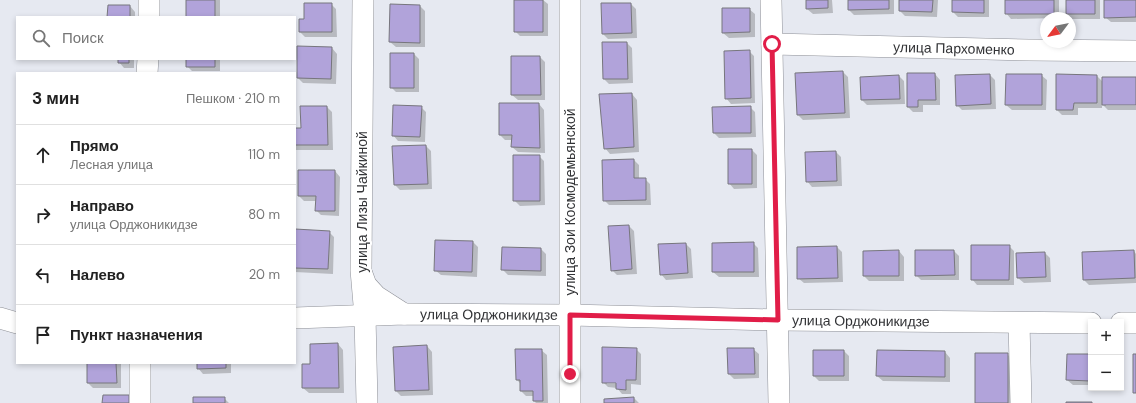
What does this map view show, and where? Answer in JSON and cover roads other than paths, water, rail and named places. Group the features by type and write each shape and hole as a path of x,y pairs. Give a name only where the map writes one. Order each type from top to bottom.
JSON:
{"street":[{"path":"149,0 149,16"},
{"name":"улица Лизы Чайкиной","path":"362,0 361,270 366,316 366,403"},
{"name":"улица Зои Космодемьянской","path":"570,0 570,403"},
{"path":"771,0 780,403"},
{"name":"улица Пархоменко","path":"772,44 1136,51"},
{"path":"147,72 148,60"},
{"path":"361,270 366,285 376,296 404,314"},
{"name":"улица Орджоникидзе","path":"296,318 404,314 570,315 778,320 1088,323"},
{"path":"0,318 16,323"},
{"path":"1019,323 1021,403"},
{"path":"1124,323 1136,323"},
{"path":"140,364 140,403"}]}
